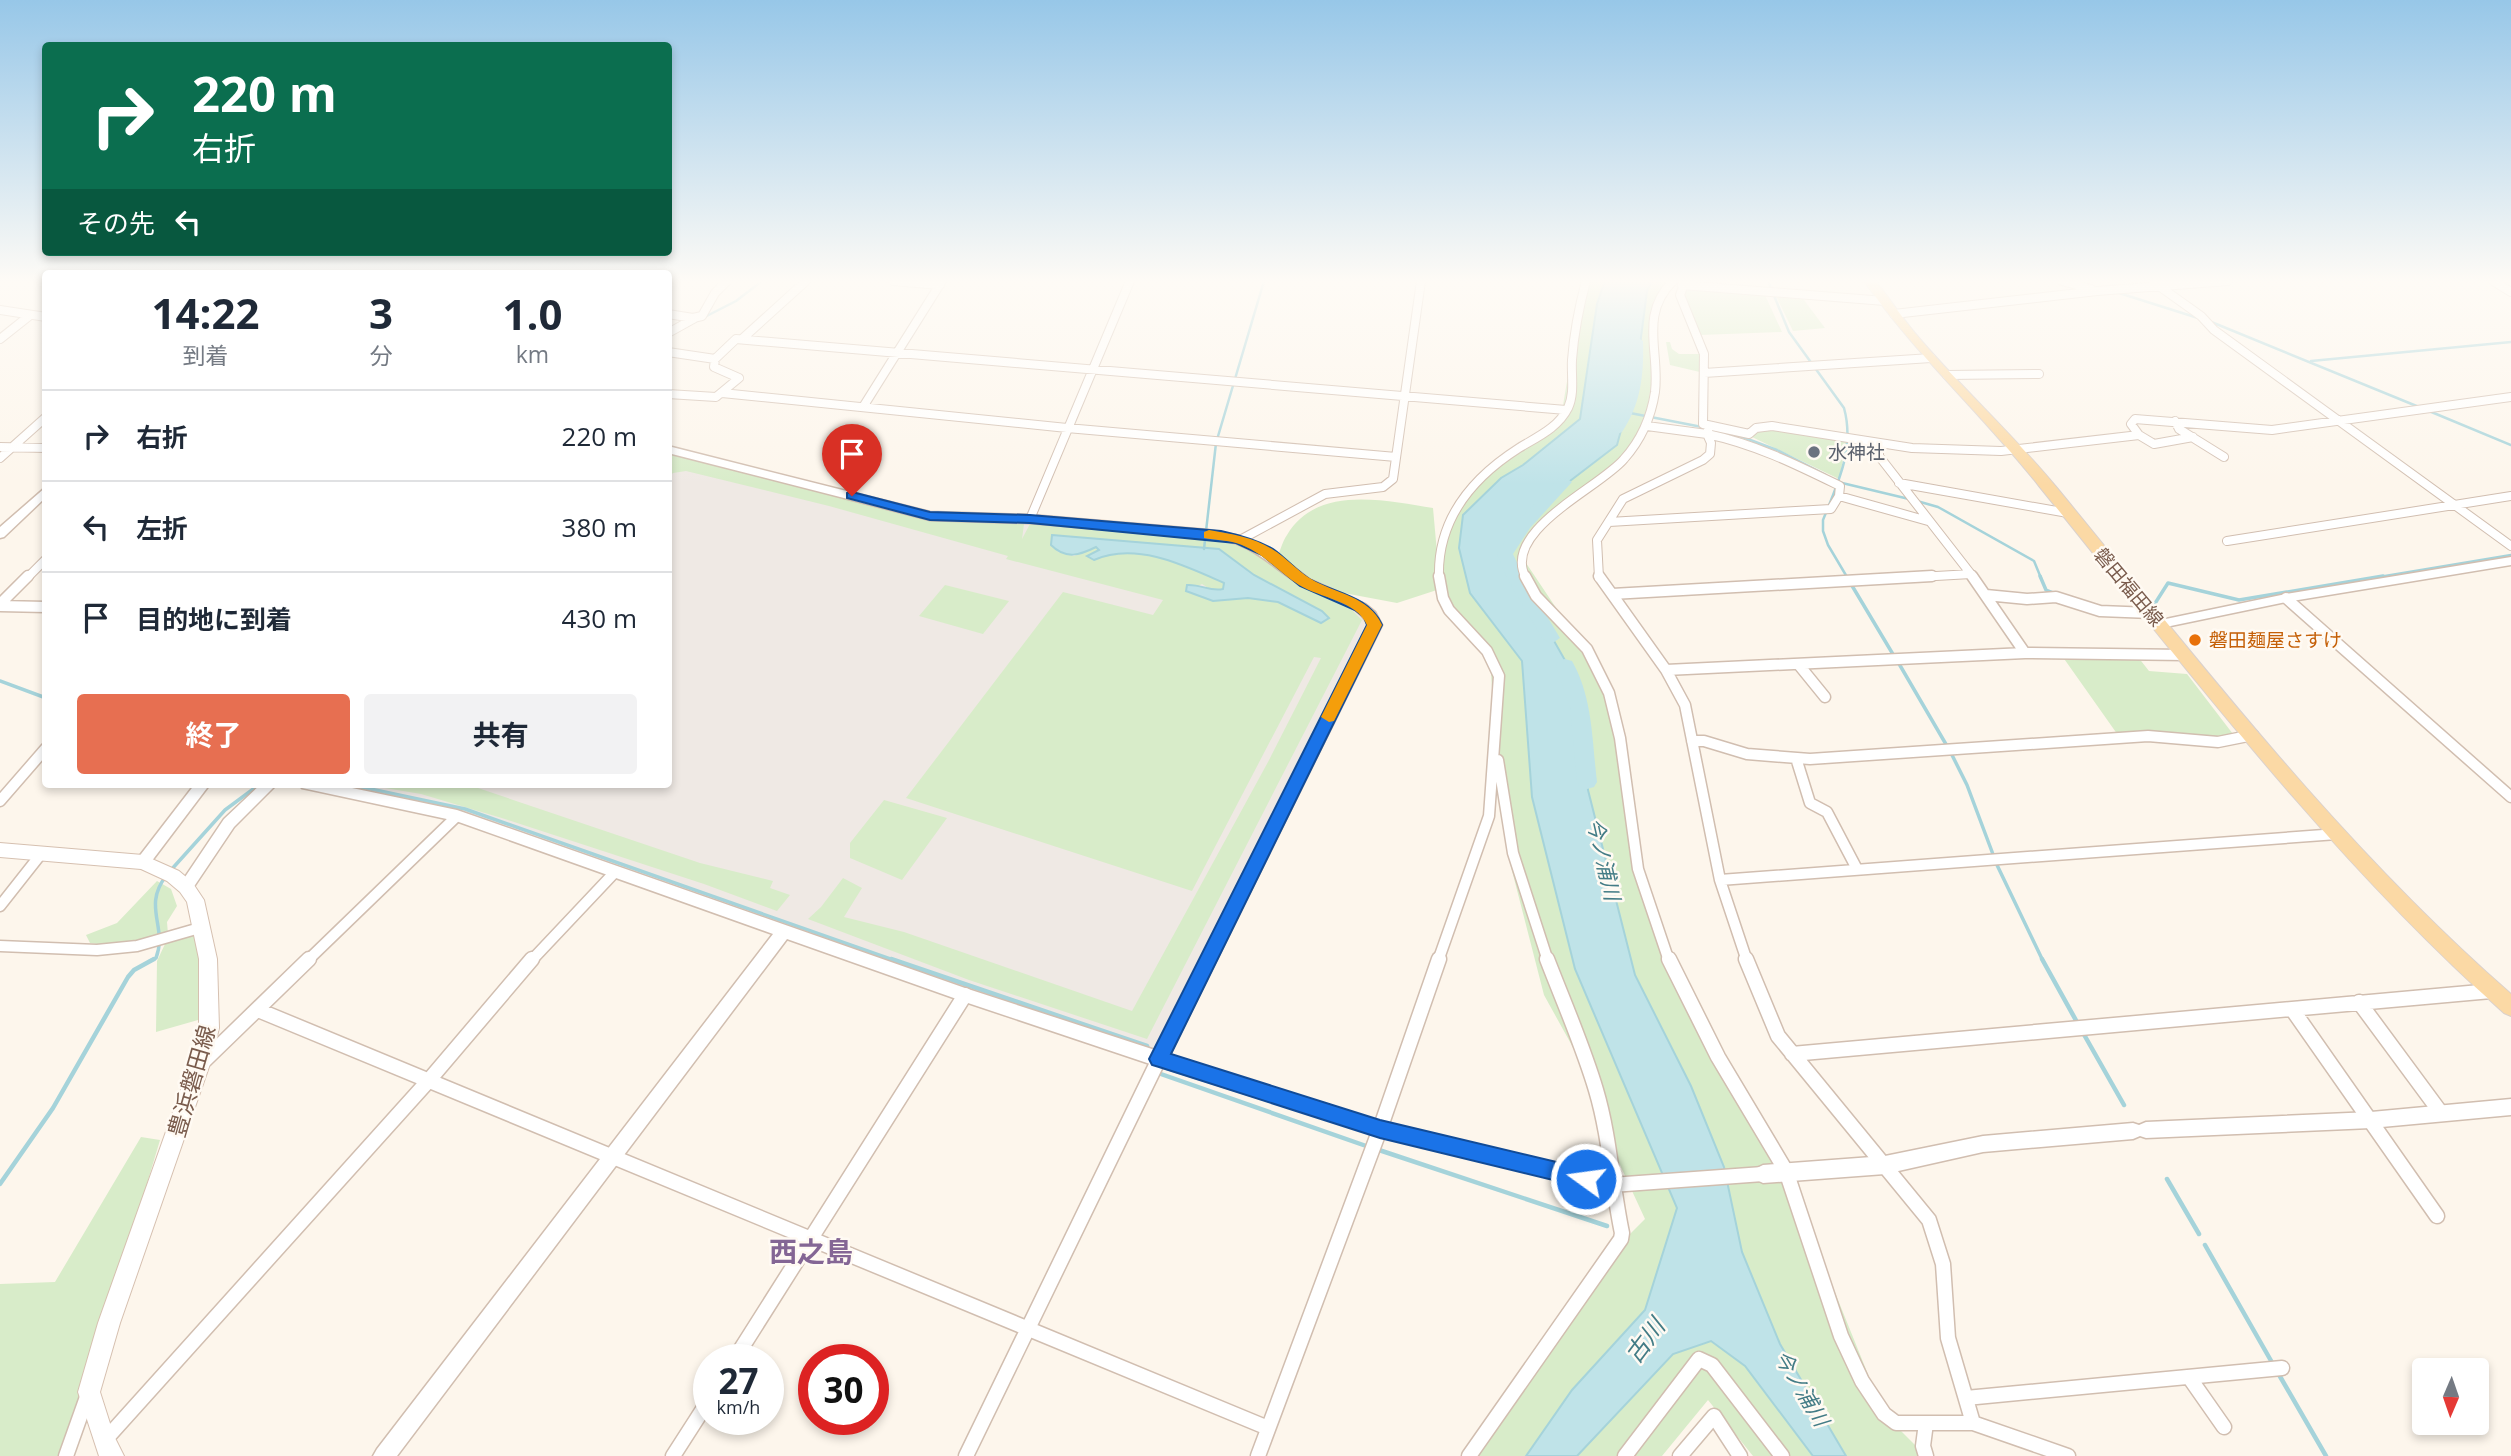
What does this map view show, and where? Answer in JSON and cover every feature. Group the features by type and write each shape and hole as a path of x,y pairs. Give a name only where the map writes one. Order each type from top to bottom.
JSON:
{"main road":[{"name":"磐田福田線","path":"1924,349 2018,450 2185,655 2337,834 2412,915 2511,1007"},
{"path":"0,850 143,862 173,876 187,887"},
{"name":"豊浜磐田線","path":"89,1391 109,1323 200,1064 209,1028 211,1004 203,927 195,900 187,887"},
{"path":"89,1391 108,1449"}],"street":[{"path":"672,394 716,397 722,393 739,378 714,367 715,359 726,349"},
{"path":"861,349 1566,410"},
{"path":"863,407 900,349"},
{"path":"1030,519 1101,349"},
{"path":"1240,540 1325,494 1383,487 1393,480 1411,349"},
{"path":"1258,1456 1380,1129 1489,816 1499,676 1496,661 1483,643 1451,613 1441,594 1438,564 1446,524 1459,500 1476,482 1520,448 1544,436 1566,410 1570,404 1574,349"},
{"path":"1654,349 1655,391 1647,426 1623,461 1541,524 1526,543 1522,570 1536,596 1587,649 1609,693 1620,738 1639,869 1654,920 1672,968 1718,1057 1786,1171 1841,1336 1862,1381 1884,1414 1896,1423 1973,1423 2051,1453 2068,1456"},
{"path":"1702,349 1703,424 1708,429 1739,439 1837,488 1928,521"},
{"path":"2242,349 2511,545"},
{"path":"672,353 715,359"},
{"path":"1704,373 1931,358"},
{"path":"1947,375 2039,374"},
{"path":"722,393 1067,428 1396,457"},
{"path":"2193,437 2154,444 2139,435 2131,424 2135,419 2272,430 2511,397"},
{"path":"0,458 42,421"},
{"path":"2175,421 2179,429 2224,457"},
{"path":"1647,426 1749,434 1756,428 1772,426 1912,448 2018,450 2139,435"},
{"path":"1708,429 1710,454 1682,472 1623,499 1597,540 1599,578 1666,670 1685,705 1720,880 1736,935 1778,1036 1929,1220 1943,1264 1948,1338 1973,1423"},
{"path":"1879,443 1879,456 1986,595 2025,653"},
{"path":"0,447 42,448"},
{"path":"672,450 930,516 1030,519 1240,540 1266,552 1305,582 1360,607 1370,615 1375,625 1159,1059 966,1456"},
{"path":"1899,483 2068,513"},
{"path":"1609,522 1827,510 1837,488"},
{"path":"0,534 42,494"},
{"path":"2227,541 2511,496"},
{"path":"1986,595 2027,599 2056,597 2100,611 2156,618 2511,561"},
{"path":"0,605 42,563"},
{"path":"1612,594 1970,574"},
{"path":"2286,598 2511,797"},
{"path":"0,605 42,607"},
{"path":"1666,670 2025,653 2185,655"},
{"path":"1799,665 1825,696"},
{"path":"1692,741 1704,741 1747,754 1796,758 2148,736 2218,742 2253,735"},
{"path":"1469,1456 1505,1409 1621,1239 1608,1139 1596,1089 1545,953 1513,853 1496,744"},
{"path":"0,801 42,753"},
{"path":"1796,758 1810,803 1827,812 1857,869"},
{"path":"143,862 200,788"},
{"path":"187,887 229,823 266,788"},
{"path":"326,788 457,816 965,995 1380,1129 1612,1185 1885,1165 1983,1144 2139,1130 2371,1120 2511,1107"},
{"path":"200,1064 457,816"},
{"path":"1720,880 2337,834"},
{"path":"0,906 41,854"},
{"path":"108,1449 542,948 615,872"},
{"path":"0,946 97,950 136,946 203,927"},
{"path":"384,1456 784,931"},
{"path":"1791,1054 2491,990"},
{"path":"744,1344 965,995"},
{"path":"2359,1002 2441,1113"},
{"path":"2292,1009 2437,1216"},
{"path":"258,1010 1268,1428"},
{"path":"1625,1456 1699,1359 1712,1365 1782,1456"},
{"path":"1966,1398 2276,1369"},
{"path":"2189,1377 2224,1427"},
{"path":"66,1456 89,1391"},
{"path":"1680,1456 1714,1416 1740,1456"},
{"path":"1926,1423 1923,1446 1926,1456"},
{"path":"673,1456 693,1425"}],"shaded area":[{"path":"672,453 930,516 1030,519 1240,540 1370,615 1375,625 1159,1059 457,816 328,788 672,788"}],"green space":[{"path":"1572,349 1655,349 1644,431 1607,475 1541,524 1522,557 1599,672 1618,732 1651,909 1707,1036 1786,1171 1884,1414 1926,1456 1753,1456 1708,1400 1662,1456 1470,1456 1623,1241 1645,1219 1608,1139 1596,1089 1544,995 1509,859 1495,734 1490,659 1440,589 1397,603 1333,591 1281,563 1302,581 1351,609 1362,620 1147,1039 969,980 808,919 843,878 862,888 844,917 904,932 1132,1011 1268,762 1321,658 1314,657 1192,891 906,798 1063,592 1153,615 1163,600 1006,559 1008,556 829,506 686,471 672,474 672,453 928,519 1024,524 1022,539 1031,522 1193,535 1236,543 1276,560 1287,535 1300,519 1316,508 1334,502 1354,500 1395,502 1433,508 1438,564 1446,524 1473,485 1561,417","holes":["1052,535 1218,549 1321,623 1278,602 1248,598 1211,600 1187,592 1202,584 1213,591 1223,589 1224,583 1160,558 1127,554 1094,560 1099,549 1097,546 1074,556 1058,552"]},
{"path":"1667,349 1679,354 1704,354 1704,373 1670,365"},
{"path":"1768,428 1847,441 1839,479 1752,437 1760,430"},
{"path":"945,585 1009,601 983,634 919,616"},
{"path":"2060,653 2138,657 2149,671 2187,674 2236,738 2120,738"},
{"path":"385,788 478,788 700,863 773,881 770,888 790,895 777,911 704,884 421,794"},
{"path":"884,800 947,818 902,880 850,858 850,843"},
{"path":"157,881 171,889 177,906 167,922 168,934 150,946 141,948 90,943 86,935 117,923"},
{"path":"199,933 203,970 198,1020 156,1032 157,961 165,944"},
{"path":"141,1137 160,1140 66,1456 0,1456 0,1284 55,1282"}],"water":[{"name":"古川","path":"1590,349 1640,349 1636,376 1617,445 1529,516 1515,534 1505,555 1510,570 1529,597 1574,676 1588,790 1635,975 1691,1086 1724,1167 1742,1252 1780,1344 1846,1456 1813,1456 1745,1366 1711,1341 1673,1354 1577,1456 1526,1456 1572,1390 1645,1310 1677,1208 1575,969 1532,797 1522,661 1470,593 1459,548 1463,515 1501,478 1523,465 1580,419"},
{"path":"1052,535 1219,549 1254,575 1322,611 1329,618 1321,623 1278,602 1248,598 1213,601 1186,591 1187,585 1218,590 1223,589 1224,583 1177,563 1144,554 1127,553 1094,560 1087,556 1099,550 1096,547 1079,554 1062,553 1051,545"}],"waterway":[{"path":"1204,549 1216,443 1244,349"},
{"name":"今ノ浦川","path":"1617,429 1632,397 1636,349"},
{"path":"1801,349 1844,408 1847,423 1846,451 1839,479 1823,520 1823,531 1847,577"},
{"path":"2277,349 2419,407"},
{"path":"2311,361 2438,349"},
{"path":"2429,411 2511,445"},
{"path":"1625,412 1702,427"},
{"path":"1737,435 1777,450 1826,475"},
{"name":"今ノ浦川","path":"1551,638 1514,576 1505,554 1524,525 1564,482"},
{"path":"1838,482 1909,499"},
{"path":"1917,501 1938,507 2034,561 2041,578"},
{"path":"2373,578 2511,555"},
{"path":"2040,576 2046,590 2056,594"},
{"path":"2154,605 2168,583 2239,600 2383,576"},
{"path":"1851,584 1894,656"},
{"path":"1898,662 1947,746"},
{"name":"今ノ浦川","path":"1565,665 1576,692 1582,722 1587,782"},
{"path":"0,681 42,697"},
{"path":"1951,753 1967,785 1997,865 2042,960"},
{"path":"171,870 225,810 255,788"},
{"path":"366,788 465,809 896,961"},
{"path":"154,959 159,947 156,898 166,876"},
{"path":"0,1184 53,1108 128,977 134,970 154,959"},
{"path":"150,961 154,959"},
{"path":"891,959 1147,1046 1149,1052"},
{"path":"2042,960 2078,1024"},
{"path":"2082,1031 2124,1105"},
{"path":"1158,1073 1369,1147"},
{"path":"1376,1149 1607,1226"},
{"path":"2167,1179 2199,1234"},
{"path":"2205,1245 2274,1366"},
{"path":"2278,1373 2326,1456"}],"slow traffic":[{"path":"1209,535 1240,540 1266,552 1305,582 1360,607 1370,615 1375,625 1329,717"}],"place":[{"name":"水神社","path":"1814,452"},
{"name":"磐田麺屋さすけ","path":"2195,640"}],"district":[{"name":"西之島","path":"811,1251"}],"route":[{"path":"852,496 930,516 1030,519 1240,540 1266,552 1305,582 1360,607 1370,615 1375,625 1159,1059 1380,1129 1586,1179"}]}
